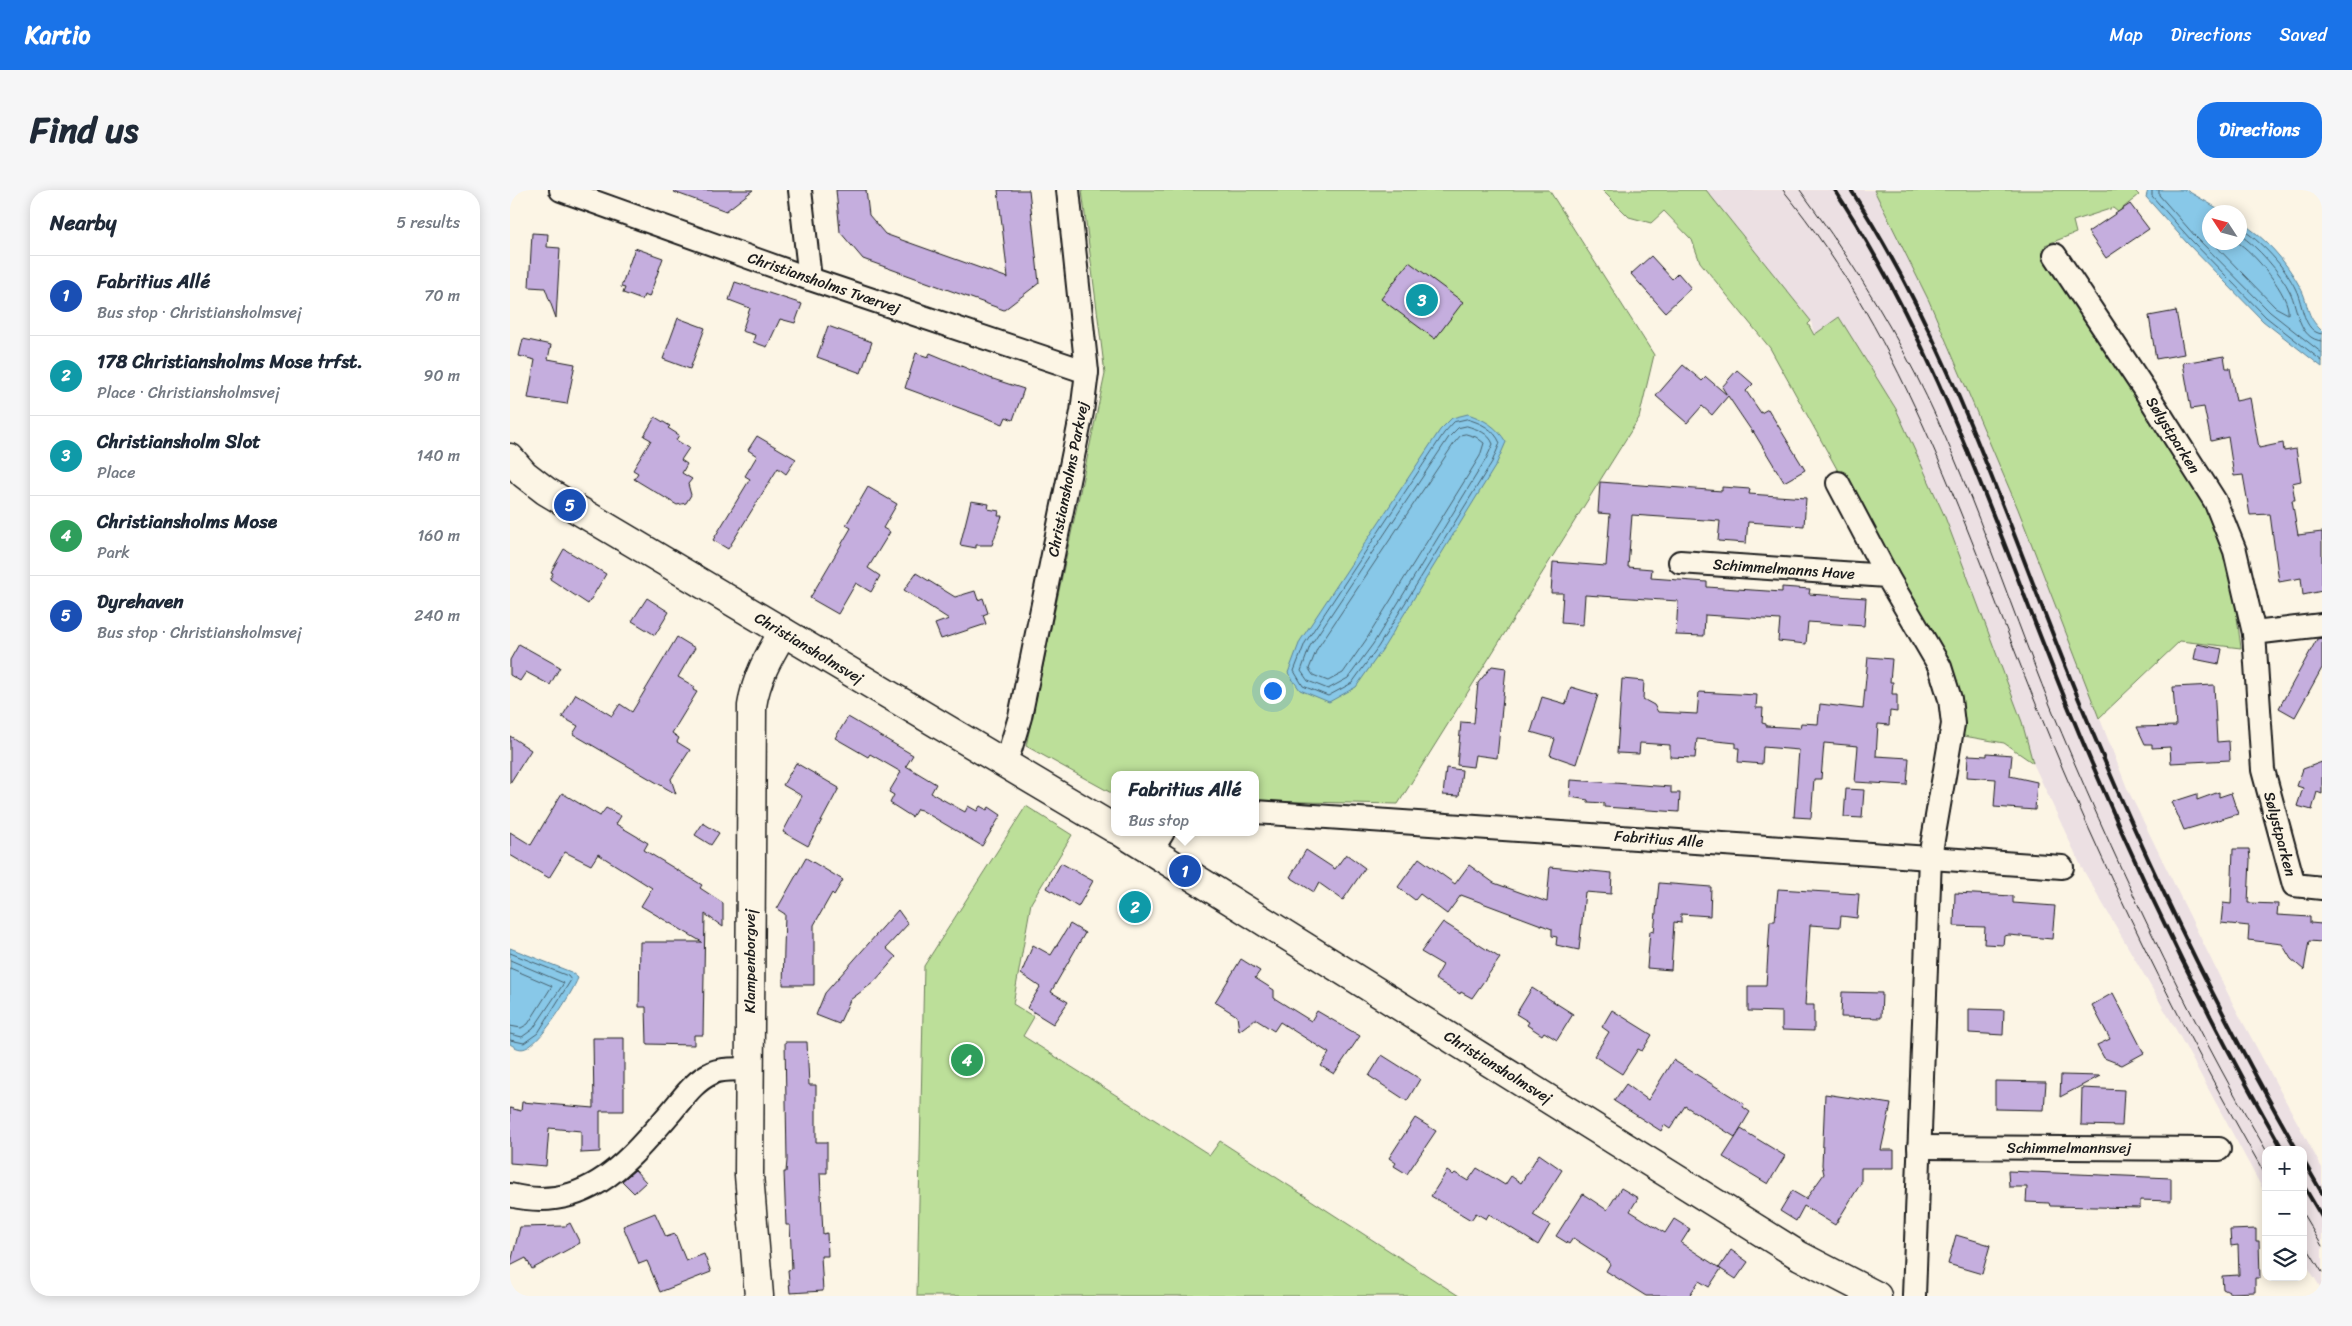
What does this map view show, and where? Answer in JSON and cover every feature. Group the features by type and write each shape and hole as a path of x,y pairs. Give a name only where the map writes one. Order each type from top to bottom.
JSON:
{"street":[{"name":"Christiansholms Tværvej","path":"561,190 810,279 1087,372"},
{"path":"800,190 810,279"},
{"name":"Christiansholms Parkvej","path":"1002,763 1010,750 1020,717 1082,412 1087,372 1068,190"},
{"name":"Sølystparken","path":"2055,255 2146,392 2214,501 2235,551 2254,633 2263,770 2294,885 2322,888"},
{"name":"Christiansholmsvej","path":"510,458 524,474 546,491 1111,827"},
{"name":"Schimmelmanns Have","path":"1838,483 1887,576 1940,667 1950,699 1953,724 1930,857"},
{"name":"Schimmelmanns Have","path":"1680,562 1887,576"},
{"path":"2254,633 2322,625"},
{"name":"Klampenborgvej","path":"759,1296 750,1175 752,706 754,687 760,672 783,632"},
{"name":"Fabritius Alle","path":"1259,812 2062,867"},
{"name":"Christiansholmsvej","path":"1137,836 1158,841 1800,1256 1878,1296"},
{"path":"1914,1296 1930,857"},
{"path":"510,1195 527,1199 556,1200 608,1177 633,1155 694,1085 713,1072 749,1069"},
{"name":"Schimmelmannsvej","path":"1919,1147 2219,1149"}],"shaded area":[{"path":"1706,190 1874,190 1876,193 1929,301 2018,509 2127,788 2233,1004 2322,1168 2322,1290 2307,1266 2307,1146 2262,1146 2262,1188 2179,1035 2082,868 2033,763 2022,722 1945,517 1896,409 1838,318 1814,335 1811,321"}],"green space":[{"path":"1082,190 1549,190 1654,355 1639,418 1398,804 1259,801 1259,771 1111,771 1111,793 1026,746 1105,374"},
{"path":"1602,190 1706,190 1811,321 1808,324 1814,335 1839,317 1896,409 1945,517 2022,722 2033,763 2004,743 1958,735 1894,572 1770,348 1700,262 1692,240 1664,211 1651,223 1629,217"},
{"path":"1874,190 2134,190 2139,195 2118,212 2113,208 2073,221 2076,233 2045,245 2209,505 2229,556 2241,648 2180,641 2099,718 2018,509 1929,301"},
{"path":"1026,806 1072,835 1031,903 1013,1004 1034,1017 1023,1036 1210,1155 1220,1141 1459,1296 917,1296 924,966"}],"water":[{"path":"2148,190 2186,190 2212,205 2202,205 2202,250 2247,250 2247,227 2258,234 2281,259 2294,277 2303,293 2312,319 2322,331 2322,367 2263,321 2187,243 2146,197"},
{"path":"1468,414 1490,424 1506,442 1496,465 1382,650 1356,687 1329,702 1300,690 1288,673 1300,641 1440,430 1452,418"},
{"path":"510,948 571,972 578,978 549,1026 534,1042 523,1049 516,1048 510,1044"}],"building":[{"path":"674,190 753,190 726,211 674,192"},
{"path":"836,190 866,190 869,215 885,234 1008,278 998,190 1029,190 1039,283 1004,310 863,259 840,232"},
{"path":"2130,204 2149,229 2106,258 2088,232"},
{"path":"532,233 548,234 547,247 560,248 556,318 545,288 529,287"},
{"path":"635,248 663,258 649,297 644,295 642,300 623,293 625,288 621,287"},
{"path":"1651,256 1672,279 1678,273 1691,288 1665,312 1631,274"},
{"path":"1409,262 1463,302 1435,339 1381,299"},
{"path":"735,282 802,304 795,323 780,319 767,347 753,342 755,335 742,331 750,308 729,300"},
{"path":"2176,311 2184,354 2156,359 2149,316"},
{"path":"678,318 705,328 690,369 663,359"},
{"path":"828,326 872,342 861,373 817,357"},
{"path":"523,339 551,345 548,359 575,364 567,404 528,398 535,360 519,356"},
{"path":"916,353 928,357 930,353 990,378 1024,389 1013,420 1006,417 1003,424 905,388"},
{"path":"2224,356 2226,368 2230,368 2236,401 2250,398 2259,448 2283,443 2284,451 2296,449 2301,481 2292,483 2295,500 2292,500 2298,535 2322,532 2322,591 2303,595 2301,578 2279,582 2270,514 2250,515 2243,475 2234,476 2228,437 2211,441 2204,407 2191,409 2183,363"},
{"path":"1683,365 1702,381 1706,377 1727,395 1722,387 1737,370 1753,384 1746,391 1761,413 1768,409 1805,470 1784,482 1753,431 1753,433 1728,396 1712,415 1702,406 1687,423 1656,396"},
{"path":"655,417 670,426 668,428 679,435 676,440 689,448 681,460 687,464 682,473 692,479 688,484 691,495 686,503 677,505 634,479 638,473 633,470 651,440 644,436"},
{"path":"757,436 796,459 786,474 778,468 728,549 713,540 750,479 745,476 757,456 748,450"},
{"path":"1600,482 1722,491 1722,487 1750,489 1749,494 1806,498 1804,526 1748,522 1746,543 1718,541 1720,521 1632,515 1628,567 1652,569 1651,578 1707,582 1707,587 1782,592 1782,587 1810,589 1809,594 1866,598 1864,626 1808,622 1806,644 1778,641 1780,620 1705,615 1704,636 1676,635 1678,601 1585,595 1583,625 1561,623 1563,593 1551,593 1553,562 1606,566 1610,514 1598,513"},
{"path":"868,487 897,504 883,528 890,532 868,568 880,576 871,592 856,583 838,614 810,598 851,528 846,525"},
{"path":"971,501 989,504 988,509 999,511 998,516 1002,516 992,545 976,545 976,548 960,545"},
{"path":"564,549 606,574 588,604 550,579 553,573 551,572"},
{"path":"916,573 955,597 975,591 978,600 983,598 988,613 983,615 986,624 941,639 935,624 949,619 904,590"},
{"path":"647,598 669,612 655,635 632,621"},
{"path":"677,637 695,648 678,677 695,687 693,690 697,692 672,733 679,738 677,742 690,750 671,779 676,794 573,734 578,726 562,717 576,694 612,716 620,704 632,712"},
{"path":"2322,638 2322,668 2295,717 2279,708 2317,639"},
{"path":"519,644 560,667 550,685 526,672 520,681 510,675 510,660"},
{"path":"2197,644 2222,649 2219,664 2194,659"},
{"path":"1868,657 1892,659 1890,682 1893,682 1892,694 1897,694 1897,712 1890,711 1889,725 1878,724 1876,756 1909,758 1907,785 1855,782 1858,746 1824,743 1821,779 1814,779 1811,818 1794,817 1799,750 1763,747 1762,764 1738,762 1739,748 1736,748 1736,743 1697,739 1695,758 1670,757 1670,745 1640,743 1639,754 1617,753 1622,679 1644,681 1643,699 1654,705 1658,712 1697,714 1699,692 1757,695 1756,708 1763,708 1762,723 1766,724 1766,726 1800,728 1801,723 1818,724 1820,704 1863,709"},
{"path":"1492,666 1506,668 1497,758 1475,755 1473,767 1457,765 1461,722 1474,723 1478,683"},
{"path":"2214,685 2217,742 2229,741 2230,760 2171,763 2170,747 2152,748 2152,744 2145,744 2137,727 2176,726 2173,687"},
{"path":"1571,687 1598,695 1576,764 1550,755 1555,739 1531,732 1542,697 1566,704"},
{"path":"848,717 913,755 906,766 936,784 931,793 965,812 968,806 977,811 980,806 987,810 989,807 1001,815 982,846 921,810 917,809 912,817 890,803 894,795 889,792 901,772 870,754 868,757 835,738"},
{"path":"510,736 531,750 510,783"},
{"path":"1987,753 2012,755 2010,776 2037,782 2035,810 1994,807 1996,779 1967,777 1968,755 1987,756"},
{"path":"2322,762 2322,794 2317,792 2312,810 2297,806 2303,788 2297,786 2303,769"},
{"path":"796,763 839,788 808,846 783,832 802,796 783,785"},
{"path":"1446,768 1462,770 1459,796 1443,795"},
{"path":"1571,780 1671,787 1671,793 1680,793 1679,812 1604,807 1604,803 1588,802 1588,800 1570,797"},
{"path":"1846,789 1864,790 1862,818 1844,817"},
{"path":"2219,792 2219,797 2231,793 2238,814 2184,830 2172,802 2197,794 2197,800"},
{"path":"562,793 600,816 606,808 621,816 616,824 648,843 644,850 702,885 700,888 723,903 723,927 705,914 703,1035 694,1035 694,1045 647,1044 646,1007 639,1007 640,942 702,942 641,906 652,888 598,854 591,865 565,852 549,878 510,855 510,832 531,845"},
{"path":"703,823 719,833 711,845 695,835"},
{"path":"2233,849 2249,849 2248,903 2278,904 2277,915 2310,917 2310,923 2322,924 2322,942 2309,941 2304,970 2291,959 2282,944 2248,940 2249,926 2221,923 2223,903 2231,904"},
{"path":"1306,850 1335,869 1346,854 1365,868 1343,900 1319,883 1314,892 1290,877"},
{"path":"806,858 843,880 834,895 832,893 814,925 814,985 783,985 785,914 777,909"},
{"path":"1419,858 1455,884 1469,865 1494,883 1547,902 1550,867 1612,873 1611,894 1585,892 1579,950 1556,945 1557,937 1552,936 1552,929 1461,895 1447,914 1420,894 1415,900 1398,887"},
{"path":"1061,863 1093,881 1078,907 1047,888"},
{"path":"1659,883 1711,887 1710,916 1681,914 1681,923 1674,922 1671,970 1647,968 1650,931 1654,932"},
{"path":"1778,889 1859,894 1857,918 1841,916 1840,927 1810,925 1805,1005 1814,1005 1814,1031 1782,1030 1782,1012 1748,1011 1748,986 1766,986 1770,921 1775,921"},
{"path":"1955,893 2013,896 2013,903 2055,906 2052,939 2009,935 2004,936 2003,945 1984,944 1985,927 1954,926"},
{"path":"898,910 908,924 886,948 896,957 874,982 850,1000 839,1024 816,1015 825,993"},
{"path":"1443,922 1500,958 1472,998 1461,992 1460,994 1435,979 1443,965 1421,952"},
{"path":"1070,924 1085,933 1051,992 1068,1002 1053,1024 1027,1008 1040,987 1021,974 1033,945 1051,955"},
{"path":"1241,959 1260,971 1255,978 1274,990 1274,998 1311,1021 1317,1011 1360,1036 1334,1074 1321,1066 1329,1053 1280,1022 1274,1031 1255,1019 1239,1031 1237,1016 1215,1002"},
{"path":"1532,988 1573,1014 1557,1040 1544,1032 1542,1035 1527,1025 1529,1022 1516,1014"},
{"path":"1842,992 1882,993 1881,1018 1841,1017"},
{"path":"2113,993 2144,1053 2122,1065 2104,1058 2097,1045 2110,1039 2092,1005"},
{"path":"1969,1009 2004,1010 2003,1035 1969,1033"},
{"path":"1612,1010 1652,1035 1642,1051 1638,1049 1622,1074 1594,1056 1609,1032 1602,1027"},
{"path":"593,1038 624,1038 624,1111 600,1111 600,1152 581,1153 581,1131 549,1128 546,1166 510,1163 510,1108 521,1111 522,1102 594,1108"},
{"path":"785,1042 807,1042 809,1085 816,1085 816,1142 827,1142 827,1173 820,1173 823,1234 827,1233 828,1256 821,1256 823,1291 790,1293 788,1270 792,1269 790,1225 786,1225 784,1172 786,1172 787,1160"},
{"path":"1382,1055 1420,1079 1407,1101 1369,1076"},
{"path":"1673,1060 1744,1104 1743,1107 1750,1112 1735,1137 1685,1106 1670,1129 1664,1125 1661,1131 1614,1101 1626,1084 1648,1100"},
{"path":"2061,1075 2100,1076 2060,1097"},
{"path":"1995,1081 2046,1082 2044,1110 1995,1109"},
{"path":"2082,1088 2124,1090 2122,1126 2081,1125"},
{"path":"1825,1094 1891,1104 1881,1150 1894,1150 1894,1168 1861,1168 1861,1183 1835,1225 1804,1206 1796,1221 1780,1211 1792,1191 1806,1199 1824,1174 1822,1165"},
{"path":"1415,1118 1436,1131 1407,1174 1394,1166 1396,1163 1389,1158"},
{"path":"1741,1129 1785,1156 1768,1184 1723,1157"},
{"path":"1539,1154 1562,1170 1533,1215 1550,1225 1538,1245 1489,1214 1486,1219 1476,1213 1471,1220 1431,1196 1447,1171 1453,1175 1455,1173 1468,1181 1477,1168 1505,1185 1511,1176 1521,1183"},
{"path":"635,1170 646,1182 634,1193 622,1181"},
{"path":"2008,1171 2171,1178 2171,1201 2140,1200 2140,1208 2050,1206 2049,1203 2026,1202 2027,1187 2009,1187"},
{"path":"1621,1188 1638,1198 1630,1211 1665,1233 1674,1219 1690,1229 1681,1243 1721,1269 1709,1287 1699,1281 1689,1296 1646,1296 1606,1271 1610,1264 1609,1261 1573,1238 1569,1244 1556,1236 1583,1194 1607,1210"},
{"path":"655,1213 666,1237 675,1234 686,1261 704,1254 711,1272 660,1292 647,1261 639,1264 623,1226"},
{"path":"570,1223 580,1243 532,1269 526,1258 510,1266 520,1227 565,1226"},
{"path":"2256,1229 2256,1241 2259,1241 2260,1278 2255,1278 2255,1292 2231,1293 2223,1289 2222,1276 2239,1275 2238,1245 2231,1246 2230,1230"},
{"path":"1956,1235 1990,1245 1982,1274 1948,1264"},
{"path":"1731,1250 1748,1262 1736,1279 1719,1268"}],"tram line":[{"path":"1783,190 1827,249 1865,310 1899,374 1930,439 1958,506 2038,709 2089,829 2173,1005 2262,1169"},
{"path":"1800,190 1862,281 1891,328 1917,377 1954,457 2050,705 2124,875 2206,1042 2264,1146"},
{"path":"2307,1221 2322,1246"},
{"path":"2307,1248 2322,1272"}],"railway":[{"path":"1835,190 1872,250 1905,311 1935,374 1989,503 2065,699 2114,814 2194,984 2281,1146"},
{"path":"1851,190 1887,249 1919,310 1948,373 1976,437 2077,695 2153,869 2207,983 2295,1146"},
{"path":"2307,1167 2322,1193"},
{"path":"2307,1191 2322,1217"}],"place":[{"name":"Christiansholm Slot","path":"1422,300"},
{"name":"Dyrehaven","path":"570,505"},
{"name":"Fabritius Allé","path":"1185,871"},
{"name":"178 Christiansholms Mose trfst.","path":"1135,907"},
{"name":"Christiansholms Mose","path":"967,1060"}]}
